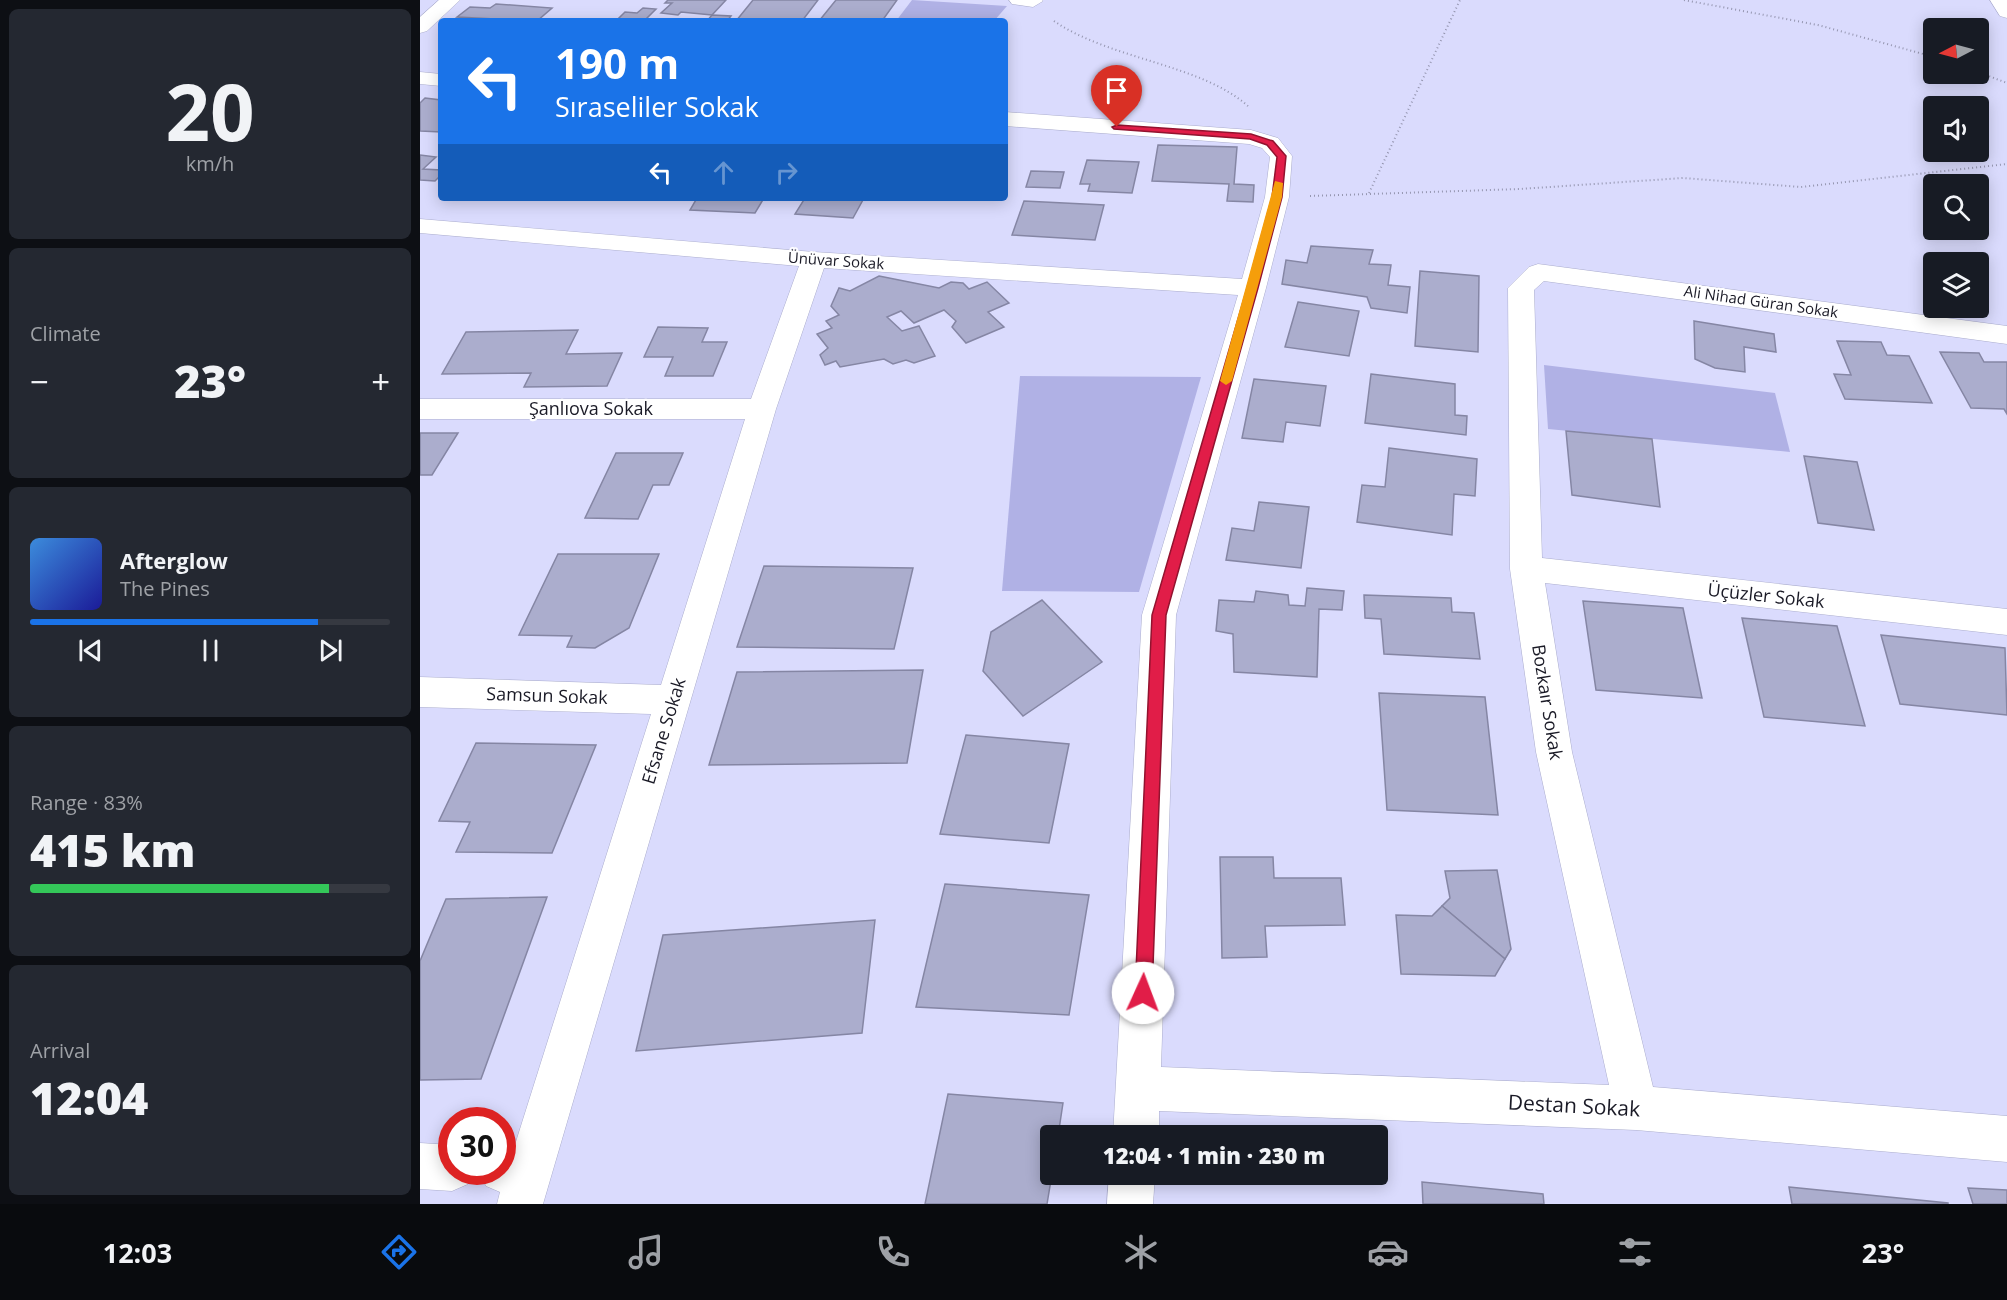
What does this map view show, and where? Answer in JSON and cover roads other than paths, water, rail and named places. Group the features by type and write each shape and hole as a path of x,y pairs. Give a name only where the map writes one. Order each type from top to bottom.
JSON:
{"street":[{"path":"420,27 450,0"},
{"path":"420,78 438,80"},
{"path":"1008,120 1251,137 1270,143 1281,156 1277,197 1253,288 1159,615 1137,1125"},
{"name":"Ünüvar Sokak","path":"420,226 814,260 1253,288"},
{"name":"Efsane Sokak","path":"518,1182 673,700 762,409 814,260"},
{"name":"Ali Nihad Güran Sokak","path":"1521,288 1538,272 2007,335"},
{"name":"Bozkaır Sokak","path":"1521,288 1526,569 1554,752 1636,1108"},
{"name":"Şanlıova Sokak","path":"420,409 762,409"},
{"name":"Üçüzler Sokak","path":"1526,569 2007,622"},
{"name":"Samsun Sokak","path":"420,692 673,700"},
{"name":"Destan Sokak","path":"1140,1088 1636,1108 2007,1139"},
{"path":"420,1166 438,1167"},
{"path":"1130,1204 1131,1185"}]}
